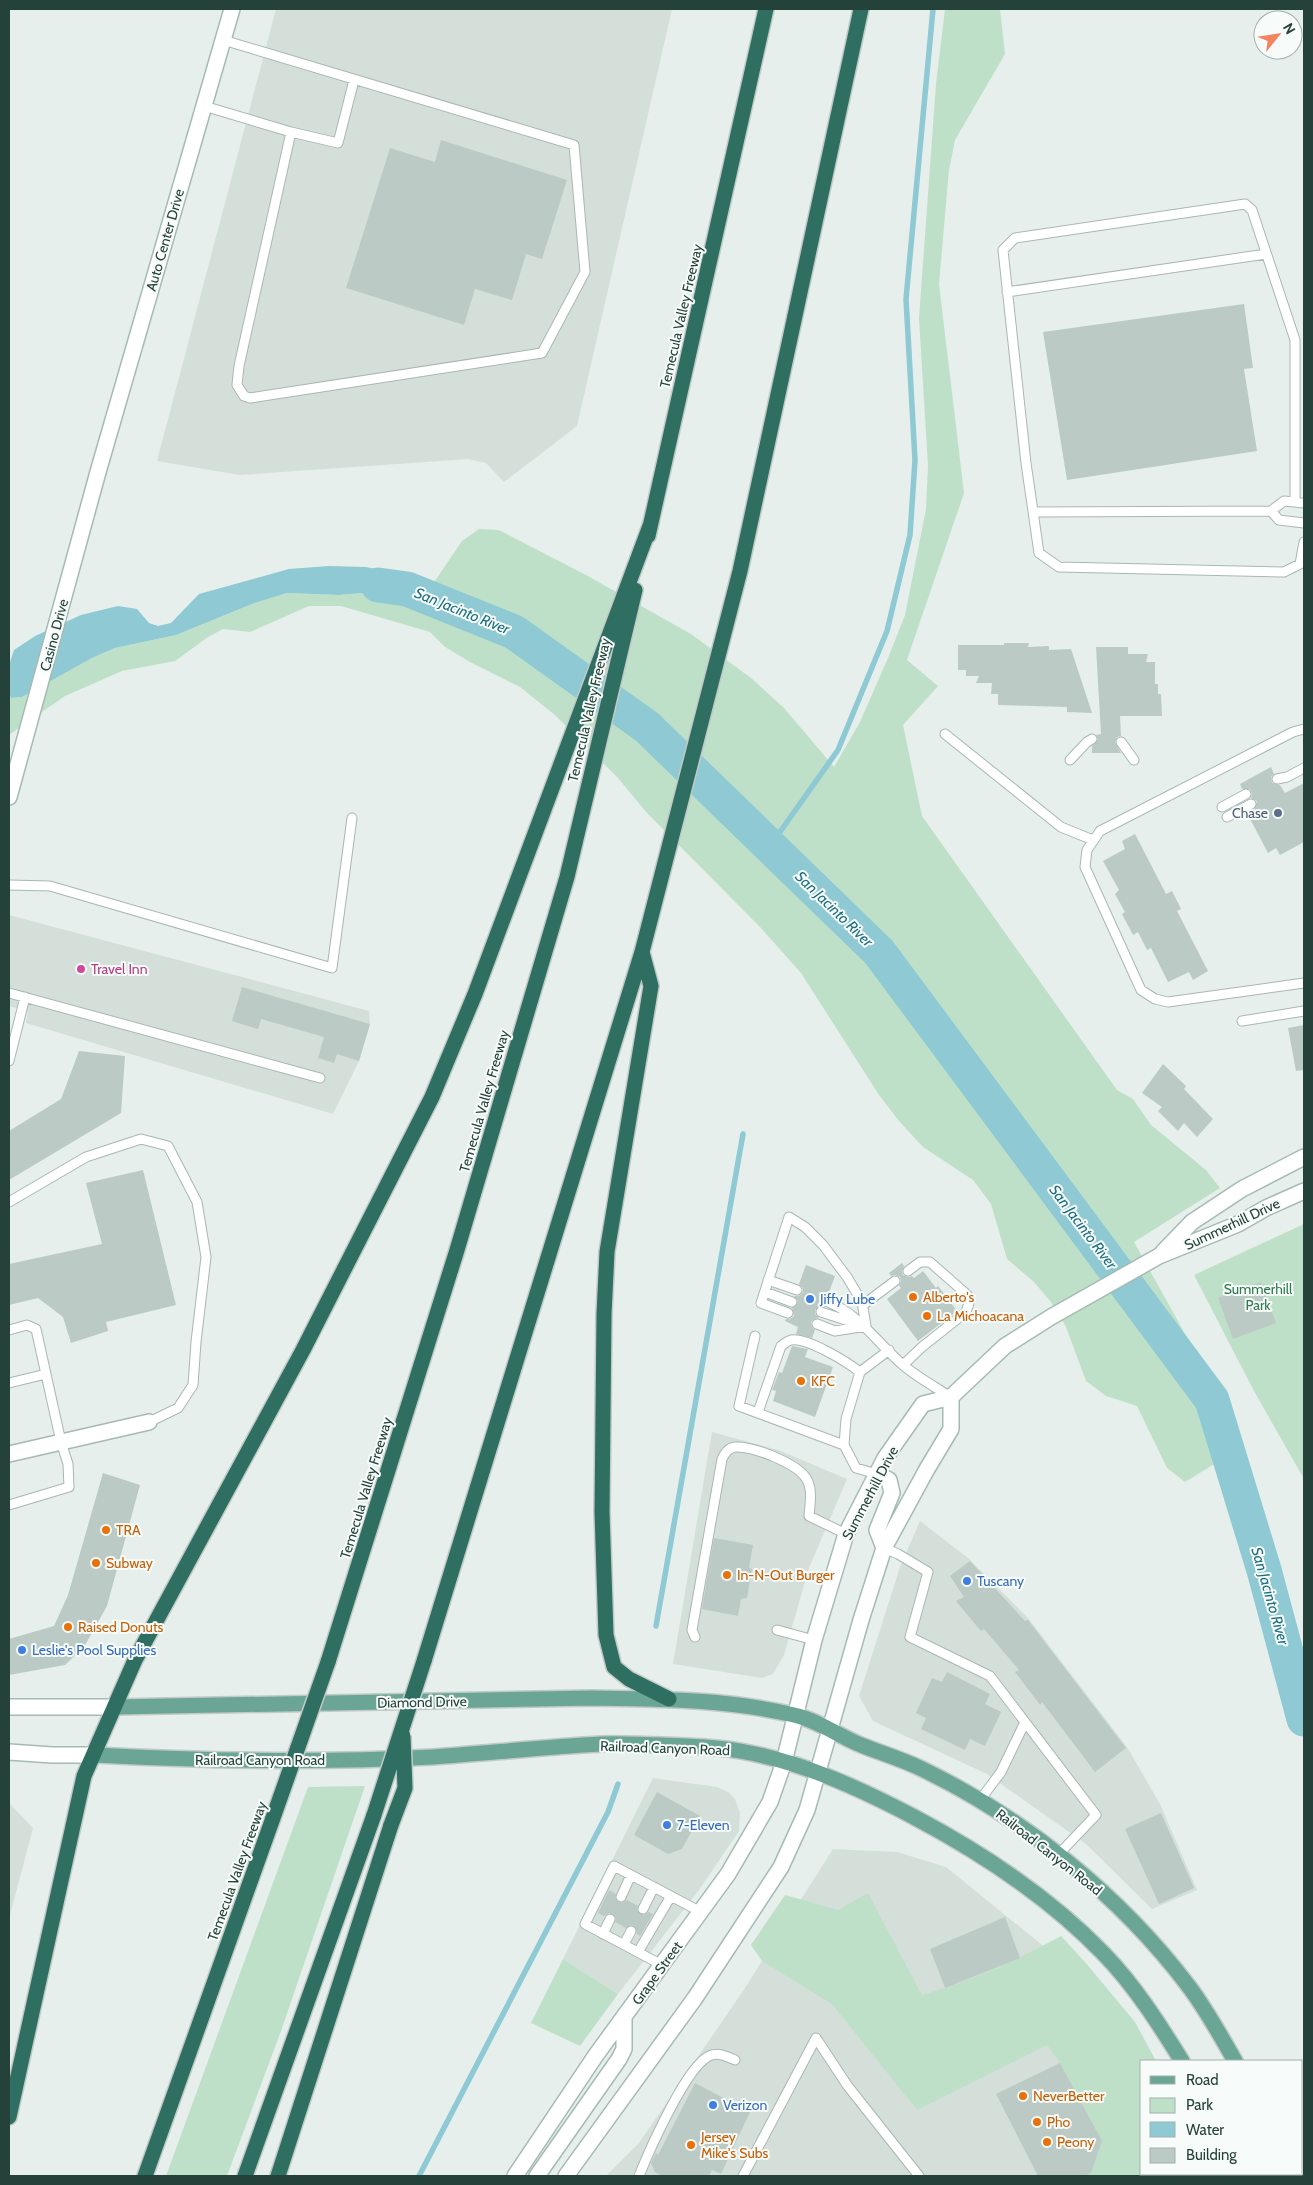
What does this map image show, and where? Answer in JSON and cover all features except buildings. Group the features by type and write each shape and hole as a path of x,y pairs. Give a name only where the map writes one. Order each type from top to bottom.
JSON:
{"highway":[{"name":"Temecula Valley Freeway","path":"145,2176 328,1662 457,1250 566,877 650,526 766,9"},
{"path":"245,2176 374,1816 402,1724 424,1661 642,952 740,571 861,9"},
{"path":"9,2117 84,1776 95,1755 135,1660 303,1350 432,1097 475,994 650,526"},
{"path":"642,952 651,986 606,1252 602,1512 606,1635 614,1667 629,1679 669,1699"},
{"path":"278,2176 391,1825 405,1788 402,1724"}],"main road":[{"name":"Auto Center Drive","path":"98,472 232,9"},
{"name":"Casino Drive","path":"9,797 98,472"},
{"name":"Summerhill Drive","path":"1159,1256 1199,1218 1242,1189 1304,1157"},
{"name":"Summerhill Drive","path":"784,1762 814,1640 846,1534 885,1458 923,1404 952,1397 1005,1346 1051,1317 1159,1256 1238,1224 1266,1208 1304,1192"},
{"path":"566,2176 695,1998 781,1867 807,1810 861,1620 884,1548 951,1429 952,1397"},
{"path":"9,1454 149,1422"},
{"path":"876,1474 889,1480 892,1493 877,1530 884,1548"},
{"name":"Diamond Drive","path":"9,1707 115,1707 592,1698 669,1699 726,1703 796,1715 830,1731"},
{"name":"Railroad Canyon Road","path":"830,1731 860,1745 919,1767 980,1800 1058,1855 1116,1906 1166,1958 1191,1989 1234,2060"},
{"name":"Railroad Canyon Road","path":"95,1755 197,1760 358,1759 432,1757 604,1744 695,1746 740,1751 784,1762 818,1772 861,1789 960,1842 1005,1870 1066,1917 1106,1956 1150,2010 1181,2060"},
{"path":"9,1752 95,1755"},
{"name":"Grape Street","path":"515,2176 596,2055 728,1874 770,1802 784,1762"},
{"path":"537,2176 619,2059 624,2049 624,2017"}],"lane":[{"path":"223,40 574,144 585,272 542,354 250,398 244,396 238,386 240,366 291,132"},
{"path":"204,106 291,132 338,142 354,80"},
{"path":"1033,512 1270,511 1284,501 1300,503 1295,340 1252,210 1245,204 1015,238 1003,250 1033,512 1039,553 1059,567 1284,572 1300,564 1304,542"},
{"path":"1008,292 1266,254"},
{"path":"1270,511 1279,520 1304,523"},
{"path":"1304,729 1293,732 1100,831 1087,850 1085,868 1141,990 1155,999 1168,1002 1304,983 1304,993"},
{"path":"945,734 1061,827 1094,840"},
{"path":"1070,760 1087,742 1092,740"},
{"path":"1121,742 1134,760"},
{"path":"1281,780 1304,768"},
{"path":"1222,807 1246,794"},
{"path":"1227,817 1250,804"},
{"path":"9,885 50,886 332,968 352,818"},
{"path":"9,993 320,1078"},
{"path":"9,1062 25,997"},
{"path":"1242,1022 1304,1011"},
{"path":"9,1202 86,1157 142,1139 168,1146 197,1202 206,1257 193,1385 178,1408 149,1422"},
{"path":"788,1313 761,1304 788,1217 806,1227 823,1245 853,1286 863,1305 866,1326"},
{"path":"903,1365 922,1346 966,1312 970,1302 969,1297 930,1262 920,1262 908,1271"},
{"path":"768,1280 796,1290"},
{"path":"863,1305 895,1281"},
{"path":"764,1292 792,1302"},
{"path":"826,1301 842,1308 866,1326 903,1365 952,1397"},
{"path":"822,1312 866,1326"},
{"path":"817,1324 835,1331 866,1326"},
{"path":"9,1330 27,1325 36,1329 61,1442 68,1464 69,1487 9,1505"},
{"path":"755,1336 739,1406 844,1444"},
{"path":"758,1412 781,1346 790,1340 800,1340 842,1358 860,1372"},
{"path":"876,1474 856,1468 844,1444 846,1419 860,1372 889,1350"},
{"path":"9,1383 46,1374"},
{"path":"695,1637 692,1630 722,1459 726,1451 734,1447 748,1449 775,1457 797,1469 805,1476 810,1487 809,1516 846,1534"},
{"path":"884,1548 928,1572 910,1637 990,1676 1096,1816 1058,1855"},
{"path":"777,1630 814,1640"},
{"path":"980,1800 1001,1772 1024,1722"},
{"path":"662,1965 584,1924 614,1866 701,1912"},
{"path":"621,1897 631,1875"},
{"path":"643,1909 654,1887"},
{"path":"638,1952 671,1896"},
{"path":"603,1934 610,1919"},
{"path":"624,1944 631,1931"},
{"path":"743,2176 816,2038 847,2085 919,2176"},
{"path":"639,2176 676,2098 698,2067 707,2057 715,2054 735,2060"}],"shaded area":[{"path":"276,9 672,9 577,426 504,482 486,463 468,459 240,475 157,461"},
{"path":"9,915 369,1011 370,1024 359,1061 333,1114 26,1023 28,1011 9,1006"},
{"path":"712,1432 778,1450 847,1479 809,1568 784,1655 773,1674 762,1678 673,1664"},
{"path":"920,1521 968,1558 1028,1618 1127,1747 1160,1804 1197,1890 1152,1909 1086,1844 987,1774 873,1721 859,1696 900,1567"},
{"path":"653,1778 717,1787 728,1792 735,1799 740,1813 739,1831 699,1890 618,1994 563,1959"},
{"path":"9,1803 33,1828 9,1919"},
{"path":"833,1849 897,1852 946,1867 1089,1983 1140,2113 1140,2175 1148,2176 606,2176 639,2143 743,1991"}],"green space":[{"path":"945,9 1000,9 1005,54 955,140 949,170 939,284 964,493 907,660 938,686 903,725 922,816 1117,1090 1133,1099 1151,1125 1206,1170 1220,1188 1134,1242 1229,1413 1235,1436 1229,1455 1185,1482 1167,1468 1137,1406 1106,1396 1086,1381 1066,1327 1051,1302 1034,1282 1007,1259 991,1204 973,1180 923,1147 899,1121 879,1095 801,973 761,928 647,813 618,778 555,715 520,687 445,647 430,632 341,606 309,606 250,632 223,629 208,637 175,661 122,671 65,696 9,735 9,692 11,698 22,697 92,658 115,648 176,635 252,604 287,593 339,595 374,592 404,596 420,603 462,541 479,529 499,530 586,575 691,634 751,678 784,708 834,767 860,722 905,615 926,509 928,466 919,318 936,84"},
{"name":"Summerhill Park","path":"1304,1224 1304,1479 1254,1391 1194,1275"},
{"path":"365,1786 281,2031 227,2176 166,2176 308,1787"},
{"path":"868,1893 922,1995 993,1969 1061,1936 1135,2022 1155,2060 1140,2060 1140,2175 1214,2176 1085,2176 1091,2173 1102,2141 1060,2063 1047,2045 917,2110 832,2004 762,1961 751,1945 785,1895 838,1910"},
{"path":"563,1959 618,1994 580,2046 531,2023"}],"water":[{"path":"329,566 366,567 406,576 427,590 420,603 404,596 374,592 339,595 287,593 252,604 176,635 115,648 92,658 22,697 11,698 9,692 9,665 14,650 35,636 81,615 118,606 137,609 149,623 158,626 171,623 199,594 289,569"}],"waterway":[{"path":"770,846 838,750 887,631 910,535 915,460 906,299 933,9"},
{"name":"San Jacinto River","path":"378,585 407,589 514,632 647,727 879,952 1212,1400 1264,1570 1304,1719"},
{"path":"656,1626 743,1134"},
{"path":"419,2176 608,1812 618,1784"}],"place":[{"name":"Chase","path":"1278,813"},
{"name":"Travel Inn","path":"81,969"},
{"name":"Alberto's","path":"913,1297"},
{"name":"Jiffy Lube","path":"810,1299"},
{"name":"La Michoacana","path":"927,1316"},
{"name":"KFC","path":"801,1381"},
{"name":"TRA","path":"106,1530"},
{"name":"Subway","path":"96,1563"},
{"name":"In-N-Out Burger","path":"727,1575"},
{"name":"Tuscany","path":"967,1581"},
{"name":"Raised Donuts","path":"68,1627"},
{"name":"Leslie's Pool Supplies","path":"22,1650"},
{"name":"7-Eleven","path":"667,1825"},
{"name":"NeverBetter","path":"1023,2096"},
{"name":"Verizon","path":"713,2105"},
{"name":"Pho","path":"1037,2122"},
{"name":"Peony","path":"1047,2142"},
{"name":"Jersey Mike's Subs","path":"691,2145"}]}
